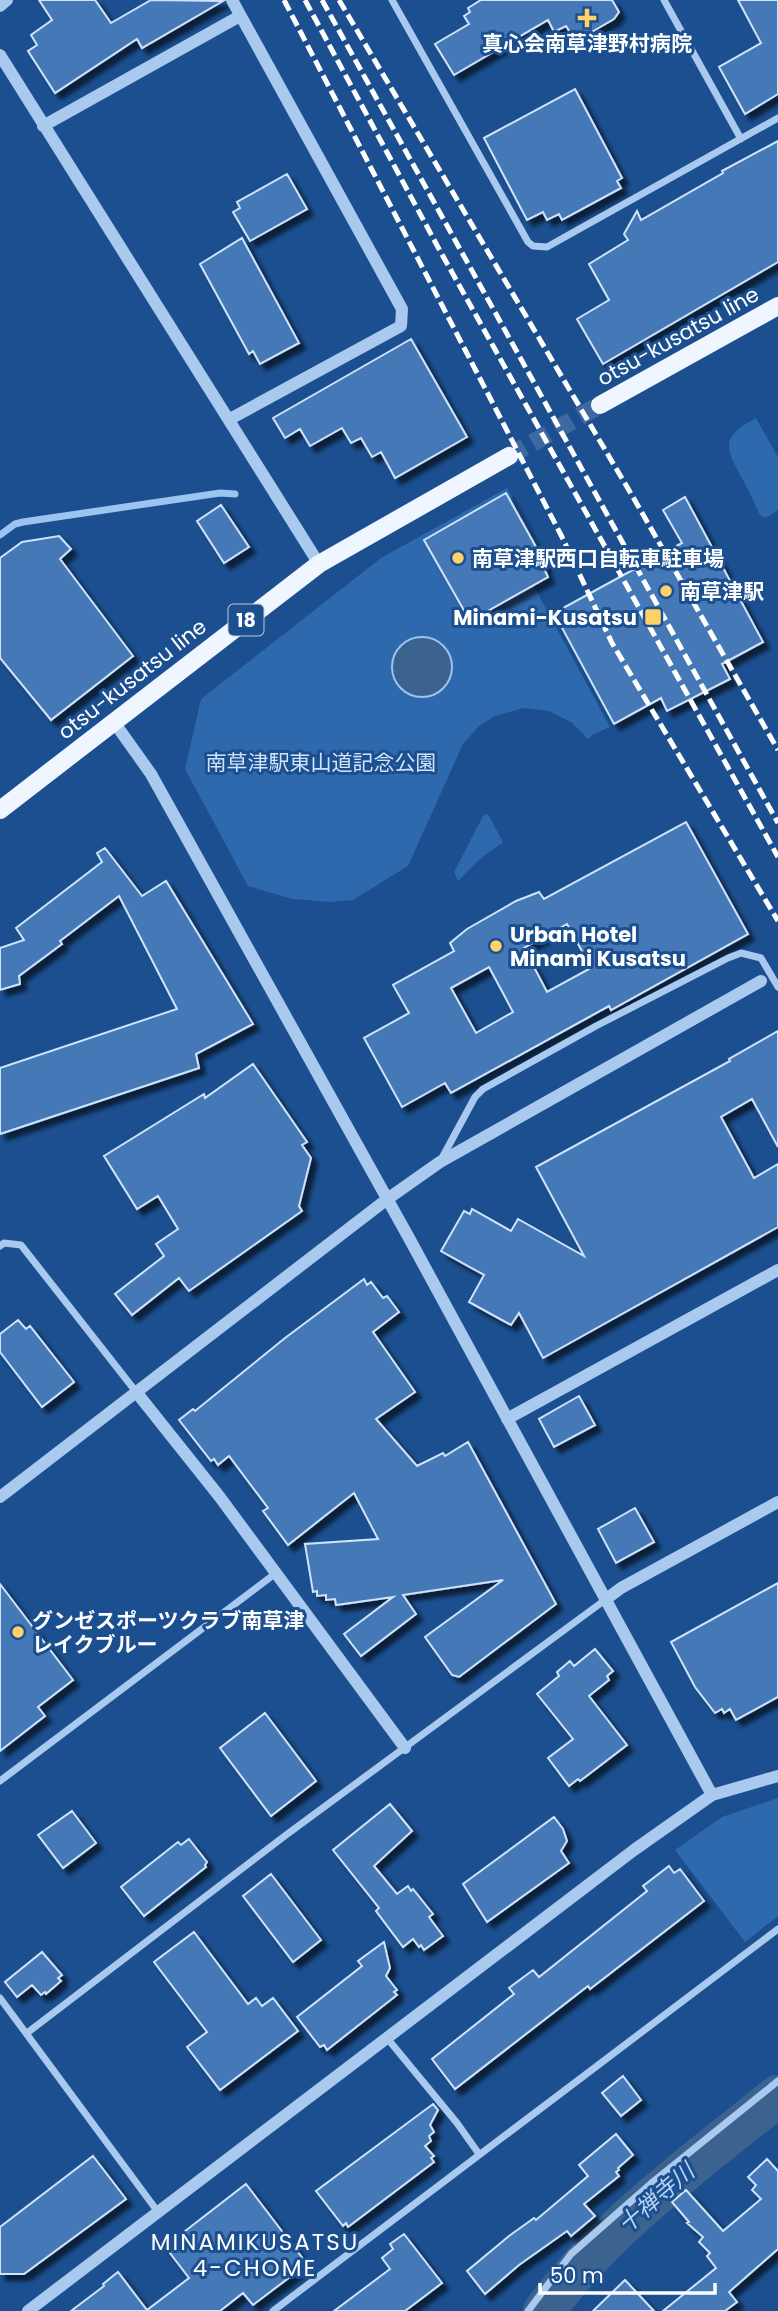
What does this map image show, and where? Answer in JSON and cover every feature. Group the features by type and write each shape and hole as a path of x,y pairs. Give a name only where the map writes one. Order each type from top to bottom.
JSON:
{"main road":[{"name":"otsu-kusatsu line","path":"600,405 778,306"},
{"name":"otsu-kusatsu line","path":"0,810 319,564 509,456"}],"street":[{"path":"0,6 6,0"},
{"path":"230,419 401,326 402,320 402,309 232,0"},
{"path":"393,0 528,242 533,246 547,247 778,118"},
{"path":"664,0 741,139"},
{"path":"43,126 240,16"},
{"path":"0,55 319,564"},
{"path":"114,722 151,774 712,1795"},
{"path":"440,1162 475,1097 483,1089 596,1026 741,953 761,958 778,987"},
{"path":"0,1497 386,1200 440,1162 761,981"},
{"path":"0,1246 4,1243 21,1245 158,1418 405,1748"},
{"path":"507,1419 778,1270"},
{"path":"27,2033 286,1835 621,1588 778,1502"},
{"path":"0,1781 276,1573"},
{"path":"28,2311 634,1850 712,1795 778,1776"},
{"path":"273,2311 778,1929"},
{"path":"0,1998 158,2213"},
{"path":"387,2038 479,2154"},
{"path":"528,2311 572,2254 654,2181 778,2081"}],"green space":[{"path":"756,418 778,457 778,510 765,518 760,515 732,459 729,444 736,431"},
{"name":"南草津駅東山道記念公園","path":"507,488 550,567 530,579 610,727 588,739 571,722 549,711 524,708 495,716 479,726 463,744 408,866 353,900 330,902 292,899 248,886 185,769 201,699 381,558"},
{"path":"488,814 503,842 480,859 458,881 454,872 483,816"},
{"path":"778,1798 778,1916 745,1942 675,1850 722,1817"}],"shaded area":[{"path":"422,637 439,642 447,650 452,667 447,684 439,692 422,697 405,692 397,684 392,667 397,650 405,642"}],"building":[{"path":"39,0 95,0 111,23 151,0 223,1 142,48 137,39 55,93 28,51 37,45 31,35 52,20"},
{"path":"481,0 612,0 619,12 614,19 583,37 573,37 566,26 554,32 548,20 454,75 435,44 469,24 464,16 470,12 468,8"},
{"path":"738,0 778,0 778,94 745,114 719,67 761,43"},
{"path":"575,89 622,178 617,181 621,188 562,220 559,214 547,220 543,212 527,220 484,138"},
{"path":"778,141 778,262 603,364 577,319 609,300 589,264 628,240 624,234 637,211 641,220"},
{"path":"287,174 307,209 250,241 233,212 240,208 237,202"},
{"path":"242,238 299,343 260,364 253,351 249,354 200,264"},
{"path":"411,339 467,437 395,478 381,452 372,457 361,438 351,443 342,428 310,446 300,429 285,438 273,418"},
{"name":"南草津駅西口自転車駐車場","path":"506,493 546,565 543,566 548,577 470,621 424,540"},
{"name":"南草津駅","path":"685,497 763,642 722,664 730,679 667,711 661,698 614,724 554,613 682,543 663,510"},
{"path":"221,505 249,547 224,563 197,521"},
{"path":"59,536 71,549 60,559 133,656 51,720 0,658 0,558 22,542"},
{"path":"686,822 748,934 611,1010 609,1006 451,1093 445,1083 402,1107 364,1038 409,1013 393,985 454,951 450,943 467,929 516,901 539,892 544,899","holes":["567,924 588,962 586,963 589,969 547,992 524,948","489,967 513,1012 476,1033 451,988"]},
{"path":"105,848 142,896 166,881 253,1024 196,1054 199,1068 0,1134 0,1068 177,1009 119,896 19,976 20,984 0,990 0,948 24,940 16,928 102,862 97,853"},
{"path":"778,1031 778,1147 752,1099 721,1117 754,1178 778,1164 778,1227 543,1358 519,1313 511,1325 469,1302 484,1275 441,1251 464,1211 470,1214 472,1209 511,1231 518,1219 584,1256 536,1167 730,1061 729,1059"},
{"path":"253,1064 307,1142 302,1145 311,1158 299,1206 302,1211 189,1291 179,1278 132,1315 115,1294 164,1256 156,1244 178,1229 158,1196 137,1209 104,1156 204,1094 205,1098"},
{"path":"364,1279 367,1285 371,1282 383,1298 387,1296 399,1312 373,1332 415,1392 376,1419 417,1466 443,1453 445,1456 468,1442 556,1604 459,1677 452,1675 425,1637 503,1580 403,1595 416,1614 361,1656 344,1634 393,1597 336,1605 335,1599 326,1600 326,1595 317,1596 317,1591 313,1592 305,1544 378,1539 354,1493 288,1545 263,1511 268,1508 229,1456 218,1465 214,1459 211,1461 179,1420 193,1409 195,1411 285,1338"},
{"path":"18,1320 26,1329 30,1326 74,1382 42,1407 0,1352 0,1334"},
{"path":"579,1396 595,1425 554,1447 539,1419"},
{"path":"635,1508 654,1542 616,1563 598,1529"},
{"path":"778,1583 778,1697 736,1720 730,1709 724,1713 722,1709 715,1713 695,1687 671,1642"},
{"name":"グンゼスポーツクラブ南草津 レイクブルー","path":"0,1584 73,1680 38,1707 45,1716 0,1751"},
{"path":"595,1649 613,1671 607,1676 609,1680 589,1696 627,1745 580,1781 578,1779 569,1786 548,1758 573,1739 537,1694 559,1676 557,1672 570,1661 574,1666"},
{"path":"265,1713 316,1781 271,1816 220,1748"},
{"path":"390,1804 412,1831 374,1866 397,1894 408,1886 433,1914 429,1917 443,1936 424,1950 413,1939 403,1947 376,1911 379,1908 333,1850"},
{"path":"72,1811 96,1843 63,1868 38,1835"},
{"path":"554,1817 563,1829 567,1841 561,1851 569,1863 487,1922 463,1884"},
{"path":"189,1839 207,1862 206,1867 144,1916 121,1887 178,1842 181,1845"},
{"path":"669,1866 674,1873 680,1869 704,1901 455,2089 432,2059 514,1994 509,1988 533,1970 539,1977 647,1891 643,1886"},
{"path":"271,1874 321,1940 293,1962 243,1896"},
{"path":"194,1932 248,2004 256,1998 262,2006 273,1998 298,2031 220,2090 187,2047 207,2032 154,1962"},
{"path":"384,1942 390,1968 386,1976 397,1990 394,1992 397,1995 327,2050 324,2045 320,2047 297,2017 362,1966 358,1961"},
{"path":"42,1952 62,1975 58,1978 61,1981 46,1994 45,1992 41,1995 32,1985 17,1997 5,1982"},
{"path":"623,2076 641,2100 621,2116 602,2093"},
{"path":"433,2104 438,2110 430,2125 434,2132 429,2136 431,2141 425,2146 434,2156 431,2158 434,2162 348,2227 346,2223 343,2226 316,2191"},
{"path":"616,2134 633,2155 618,2168 616,2172 619,2176 584,2204 595,2216 571,2236 567,2231 519,2265 485,2294 467,2271 509,2236 534,2218 536,2220 588,2176 579,2165"},
{"path":"93,2156 126,2199 24,2274 0,2274 0,2227"},
{"path":"767,2159 778,2171 778,2249 729,2292 737,2302 725,2311 663,2311 716,2268 707,2256 710,2253 699,2242 703,2237 687,2223 689,2222 672,2202 686,2190 723,2231 761,2199 752,2190 756,2185 748,2177"},
{"path":"246,2184 307,2264 253,2305 243,2293 220,2311 71,2311 118,2272 147,2310 189,2278 163,2244 178,2233 180,2235"},
{"path":"404,2234 442,2283 405,2311 334,2311 390,2269 382,2258 393,2249 390,2244"},
{"path":"625,2280 654,2311 593,2311"}],"waterway":[{"path":"0,535 15,524 23,522 220,493 235,494"},
{"name":"十禅寺川","path":"544,2311 596,2250 654,2196 778,2096"}],"tunnel":[{"path":"509,456 600,405"}],"railway":[{"path":"284,0 562,537 612,643 778,921"},
{"path":"305,0 439,249 778,857"},
{"path":"322,0 778,823"},
{"path":"339,0 633,497 778,750"}],"place":[{"name":"真心会南草津野村病院","path":"587,18"},
{"name":"南草津駅西口自転車駐車場","path":"458,558"},
{"name":"南草津駅","path":"666,591"},
{"name":"Minami-Kusatsu","path":"653,617"},
{"name":"Urban Hotel Minami Kusatsu","path":"496,946"},
{"name":"グンゼスポーツクラブ南草津 レイクブルー","path":"18,1632"}],"district":[{"name":"MINAMIKUSATSU 4-CHOME","path":"255,2255"}]}
